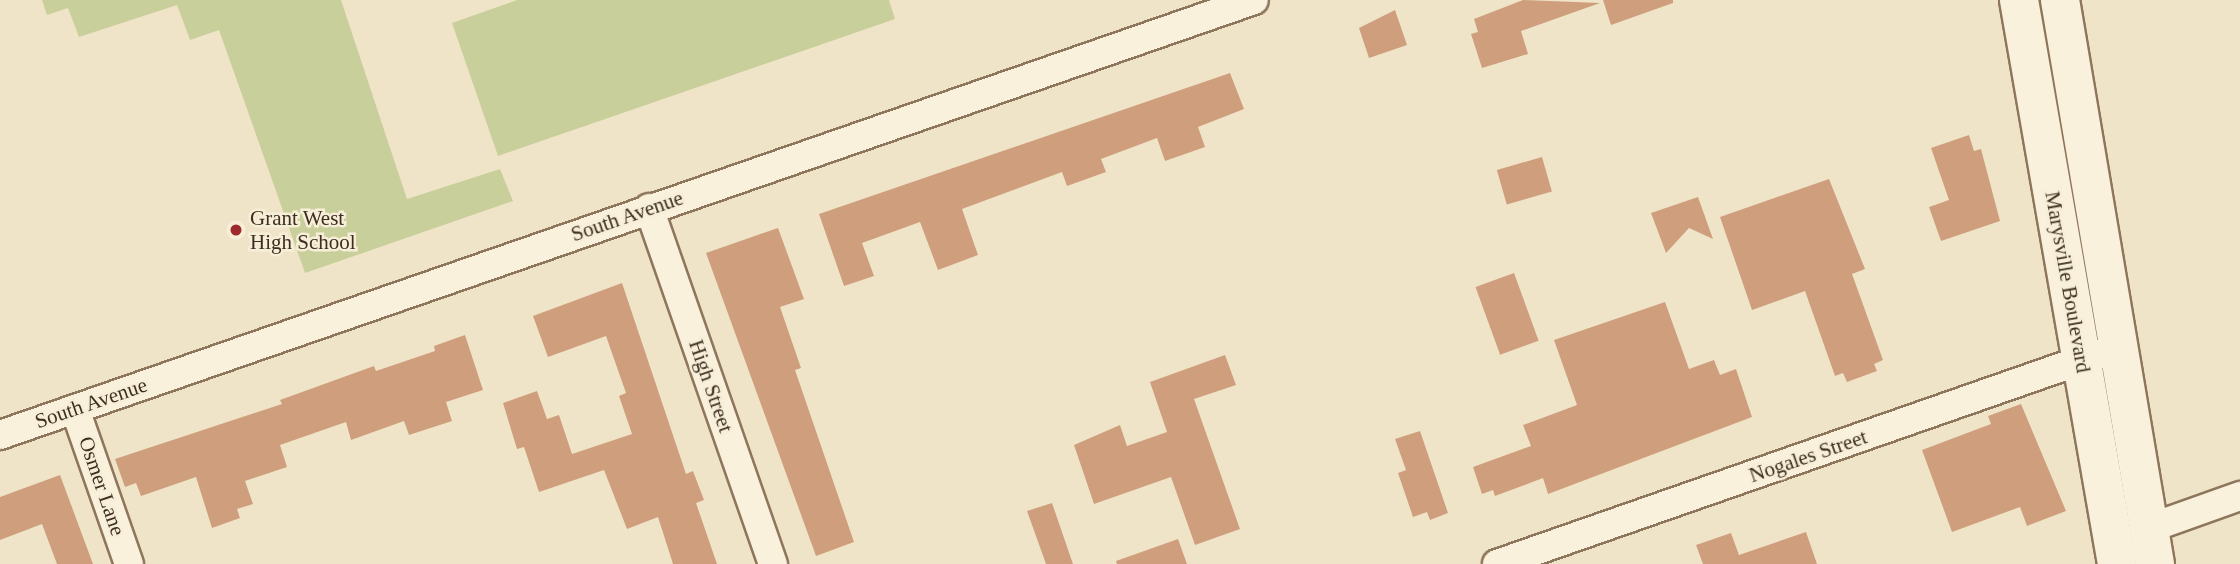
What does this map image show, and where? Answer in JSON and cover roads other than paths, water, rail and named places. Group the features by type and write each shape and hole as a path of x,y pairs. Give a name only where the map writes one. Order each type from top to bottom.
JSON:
{"main road":[{"name":"Marysville Boulevard","path":"2020,0 2080,361 2134,548"},
{"path":"2037,0 2052,43 2069,53 2059,70 2062,144 2049,174"},
{"name":"Marysville Boulevard","path":"2060,0 2119,347 2134,548"}],"street":[{"name":"South Avenue","path":"0,435 1254,0"},
{"name":"High Street","path":"649,208 773,564"},
{"name":"Nogales Street","path":"1497,564 2119,347"},
{"name":"Osmer Lane","path":"75,408 129,564"},
{"path":"2134,548 2240,496"}],"place":[{"name":"Grant West High School","path":"236,230"}]}
